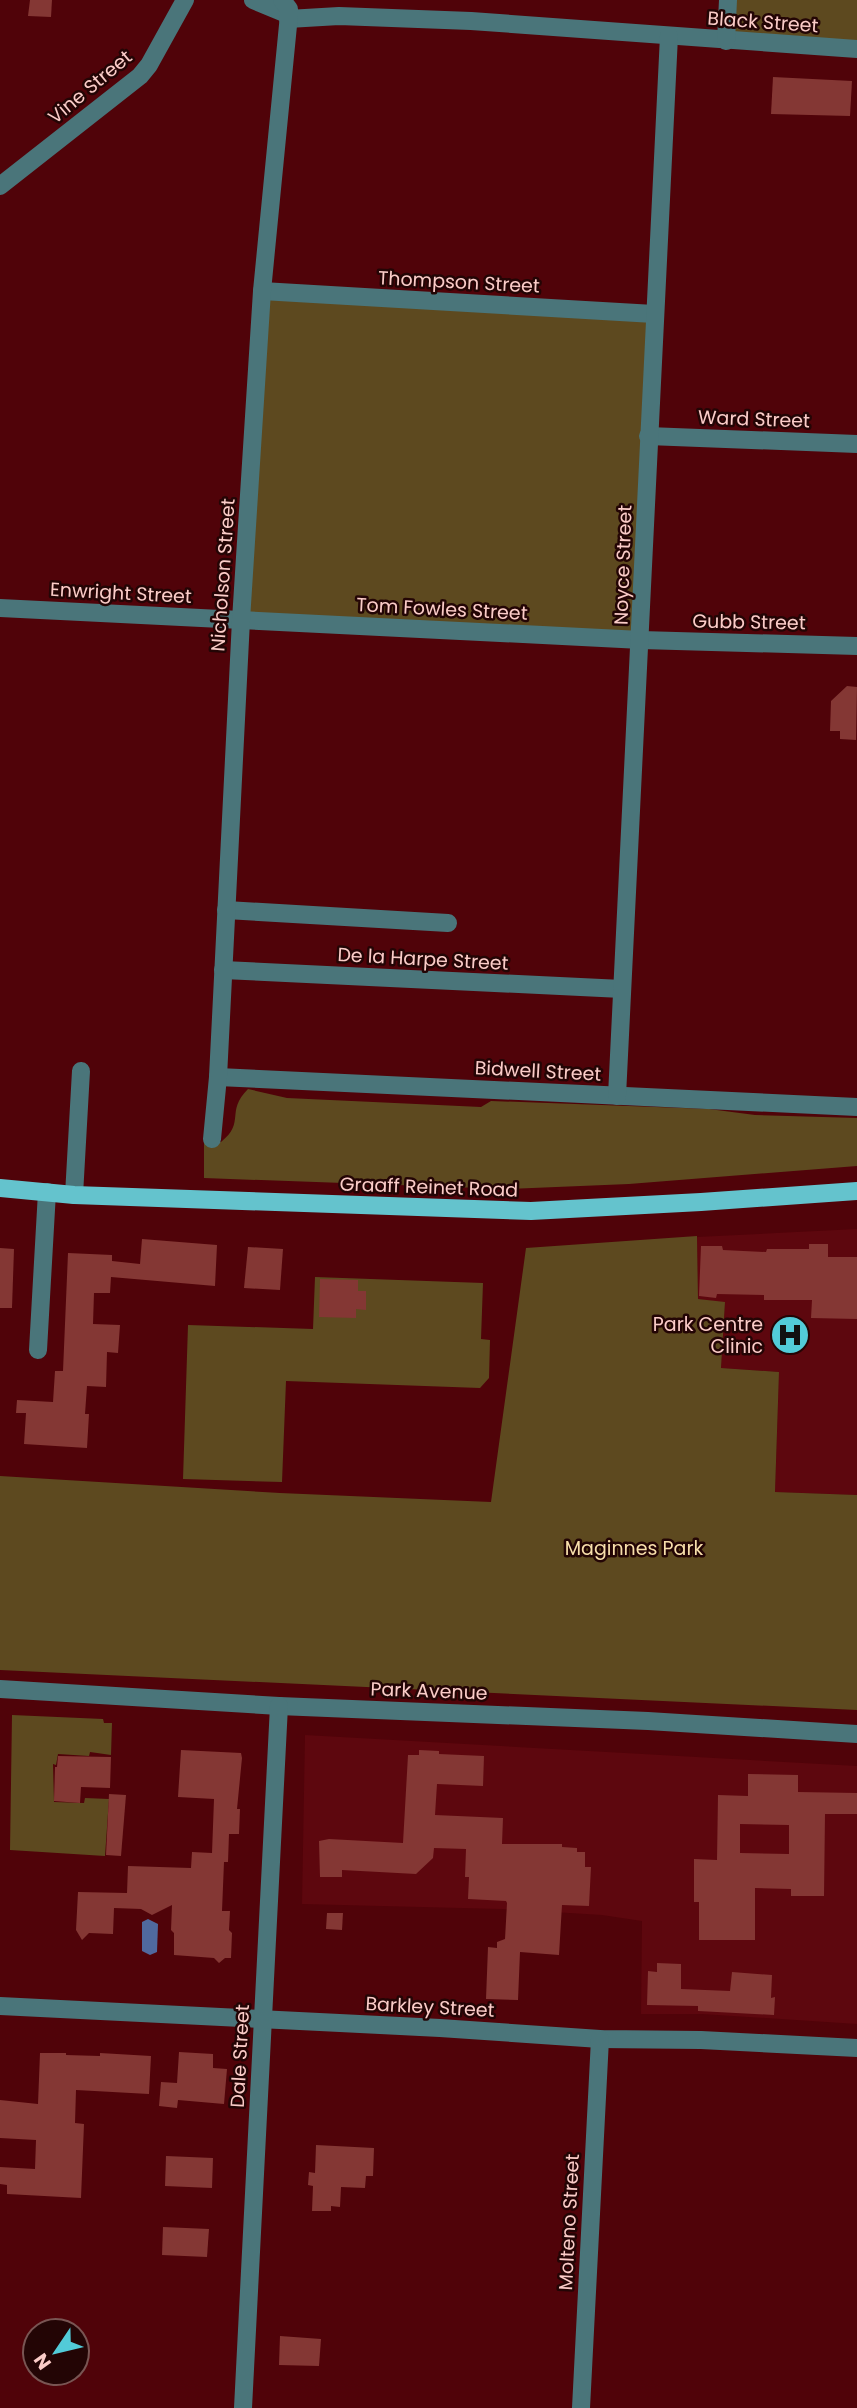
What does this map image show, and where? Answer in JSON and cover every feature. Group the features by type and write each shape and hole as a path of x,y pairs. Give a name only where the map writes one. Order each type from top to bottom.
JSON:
{"main road":[{"name":"Graaff Reinet Road","path":"0,1188 74,1195 531,1211 857,1191"}],"street":[{"name":"Vine Street","path":"0,186 140,76 149,65 185,0"},
{"path":"253,0 286,11"},
{"path":"726,41 728,0"},
{"name":"Black Street","path":"286,11 857,49"},
{"name":"Nicholson Street","path":"212,1139 218,1077 241,620 262,291 286,11"},
{"name":"Noyce Street","path":"617,1096 669,36"},
{"name":"Thompson Street","path":"262,291 654,314"},
{"name":"Ward Street","path":"649,436 857,444"},
{"name":"Enwright Street","path":"0,608 241,620"},
{"name":"Tom Fowles Street","path":"241,620 641,640"},
{"name":"Gubb Street","path":"641,640 857,646"},
{"path":"226,909 448,923"},
{"name":"De la Harpe Street","path":"223,970 622,989"},
{"path":"74,1195 81,1071"},
{"name":"Bidwell Street","path":"218,1077 857,1107"},
{"path":"38,1350 47,1192"},
{"name":"Park Avenue","path":"0,1689 279,1706 648,1721 857,1734"},
{"name":"Dale Street","path":"243,2408 279,1706"},
{"name":"Barkley Street","path":"0,2006 264,2018 600,2039 701,2040 857,2048"},
{"name":"Molteno Street","path":"581,2408 600,2039"}],"shaded area":[{"name":"Park Centre Clinic","path":"857,1229 857,1495 775,1492 779,1372 721,1368 725,1303 698,1299 697,1237"},
{"path":"305,1735 857,1766 857,2024 702,2014 641,2014 642,1921 602,1915 502,1909 302,1904"}],"green space":[{"path":"730,0 857,0 857,48 728,39"},
{"path":"262,291 654,314 641,640 241,620"},
{"path":"248,1089 287,1098 481,1107 491,1101 709,1109 755,1115 857,1118 857,1166 629,1184 508,1189 204,1178 204,1133 214,1142 221,1142 228,1135 233,1129 241,1097"},
{"name":"Maginnes Park","path":"697,1236 698,1299 725,1302 721,1368 779,1372 775,1492 857,1495 857,1710 0,1670 0,1476 280,1493 491,1502 526,1248"},
{"path":"315,1277 483,1283 481,1339 490,1340 489,1378 480,1388 286,1381 282,1482 183,1479 188,1325 313,1329"},
{"path":"12,1715 103,1719 104,1723 112,1723 111,1755 90,1752 89,1756 58,1754 56,1765 53,1764 54,1802 84,1803 85,1798 109,1799 105,1856 10,1850"}],"water":[{"path":"148,1919 158,1924 157,1952 150,1955 142,1951 142,1922"}],"building":[{"path":"30,0 52,0 51,17 28,16"},
{"path":"773,77 852,81 850,116 771,114"},
{"path":"847,686 857,687 856,740 840,739 840,731 830,731 831,701"},
{"path":"142,1239 217,1245 215,1286 111,1277 110,1293 94,1293 93,1324 120,1325 118,1353 107,1352 106,1387 87,1386 87,1448 24,1444 26,1413 16,1413 17,1400 53,1402 55,1371 63,1371 68,1253 112,1255 112,1261 140,1264"},
{"path":"809,1244 828,1244 828,1257 857,1257 857,1319 811,1318 812,1300 764,1300 764,1295 717,1294 716,1298 699,1296 701,1246 766,1252 767,1249 809,1249"},
{"path":"248,1247 283,1249 280,1290 244,1288"},
{"path":"0,1248 14,1249 12,1308 0,1308"},
{"path":"320,1279 358,1280 358,1291 366,1291 366,1310 356,1309 356,1318 319,1317"},
{"path":"181,1750 241,1753 242,1758 237,1809 240,1809 239,1834 229,1834 228,1862 224,1862 222,1911 230,1911 231,1958 225,1958 219,1963 214,1958 174,1955 172,1905 152,1915 141,1909 114,1908 113,1934 89,1933 82,1940 76,1930 78,1892 127,1893 128,1866 191,1868 192,1852 212,1853 214,1799 178,1797"},
{"path":"419,1750 439,1751 439,1754 484,1756 483,1786 437,1784 435,1815 503,1818 502,1844 562,1844 562,1847 577,1848 577,1852 585,1852 585,1867 591,1867 589,1906 562,1905 559,1955 520,1952 518,2000 486,1999 488,1947 497,1948 497,1942 505,1939 507,1903 468,1899 469,1877 465,1877 466,1849 434,1848 433,1858 416,1874 342,1870 342,1877 320,1877 319,1841 329,1839 403,1843 408,1755 419,1755"},
{"path":"58,1756 111,1757 110,1788 81,1787 80,1803 54,1801"},
{"path":"748,1774 798,1775 798,1792 857,1793 857,1814 825,1814 824,1896 791,1896 791,1889 755,1888 755,1940 699,1940 699,1902 694,1902 694,1859 717,1860 718,1795 748,1796","holes":["740,1824 789,1825 789,1854 740,1853"]},
{"path":"109,1794 126,1795 121,1856 106,1855"},
{"path":"327,1913 343,1913 342,1930 326,1929"},
{"path":"657,1963 681,1964 681,1989 730,1991 732,1972 772,1975 771,1998 775,1997 774,2015 698,2011 698,2006 647,2005 648,1971 657,1972"},
{"path":"179,2052 213,2054 213,2068 227,2069 224,2104 178,2100 177,2108 159,2106 161,2082 177,2083"},
{"path":"40,2053 151,2056 149,2094 76,2090 75,2123 84,2124 81,2198 7,2194 7,2185 0,2184 0,2167 35,2169 36,2140 0,2138 0,2100 38,2104"},
{"path":"316,2145 374,2148 373,2176 366,2176 365,2188 341,2187 340,2207 331,2206 331,2211 312,2211 313,2186 308,2185 309,2172 315,2173"},
{"path":"166,2156 213,2158 212,2188 165,2186"},
{"path":"163,2227 209,2229 207,2257 162,2255"},
{"path":"280,2336 321,2339 319,2366 279,2365"}],"place":[{"name":"Park Centre Clinic","path":"790,1335"}]}
